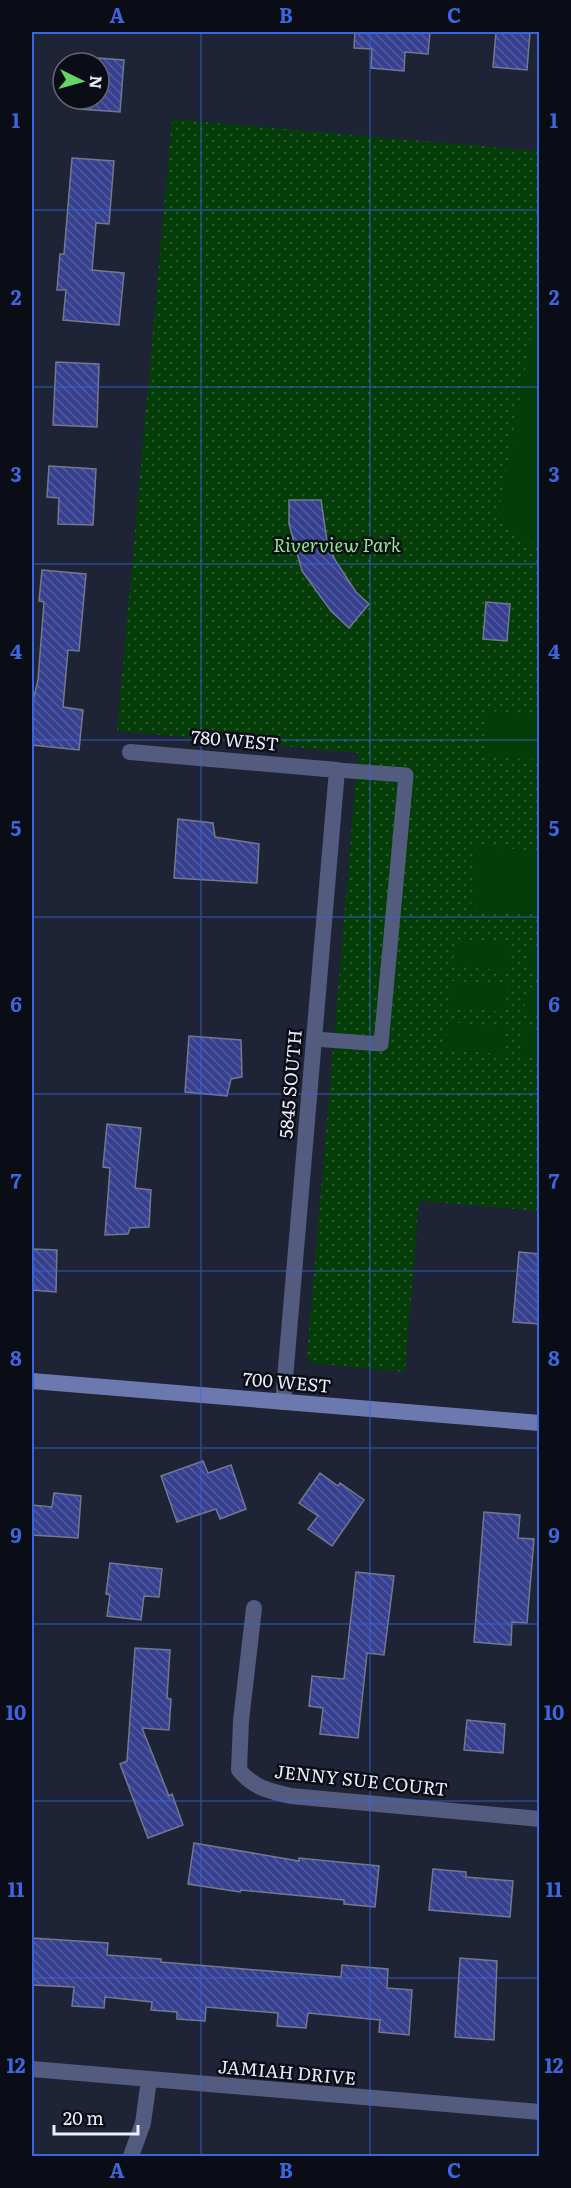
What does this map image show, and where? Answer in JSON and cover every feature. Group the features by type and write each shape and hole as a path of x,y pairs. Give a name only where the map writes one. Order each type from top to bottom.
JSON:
{"main road":[{"name":"700 WEST","path":"32,1381 540,1424"}],"street":[{"name":"780 WEST","path":"130,752 337,770"},
{"name":"5845 SOUTH","path":"283,1402 337,770"},
{"name":"JENNY SUE COURT","path":"254,1608 241,1722 239,1770 249,1783 263,1790 291,1796 540,1819"},
{"name":"JAMIAH DRIVE","path":"32,2069 540,2112"},
{"path":"131,2157 143,2123 149,2080"}],"lane":[{"path":"315,1039 381,1044 406,775 337,770"}],"green space":[{"name":"Riverview Park","path":"172,119 539,151 539,1211 419,1201 405,1372 311,1363 307,1356 358,753 117,731"},
{"path":"535,316 540,316 539,544 523,543 499,512"},
{"path":"488,711 539,715 539,760 485,756"},
{"path":"476,846 539,851 539,915 471,909"},
{"path":"455,939 511,944 509,971 453,966"},
{"path":"530,946 539,946 539,973 528,972"},
{"path":"451,981 508,986 505,1012 449,1007"},
{"path":"527,987 539,988 539,1015 524,1014"},
{"path":"448,1022 504,1027 502,1054 445,1049"},
{"path":"523,1028 539,1030 539,1057 521,1055"}],"building":[{"path":"355,32 430,32 428,54 405,52 404,71 371,68 372,49 354,48"},
{"path":"496,32 530,32 527,70 493,67"},
{"path":"111,59 124,60 120,112 106,111 111,111"},
{"path":"72,158 114,161 109,224 96,223 92,270 124,273 119,325 63,320 66,290 57,290 60,254 64,254"},
{"path":"56,362 99,364 97,427 53,425"},
{"path":"49,466 96,469 93,525 58,524 59,498 47,497"},
{"path":"289,500 321,500 327,541 335,560 356,592 369,604 349,628 331,611 302,571 289,524"},
{"path":"42,570 86,574 79,651 68,650 63,707 83,710 79,750 32,745 32,705 38,680 44,602 39,601"},
{"path":"486,602 510,604 507,641 483,639"},
{"path":"178,819 213,823 215,837 259,844 257,883 174,878"},
{"path":"189,1036 241,1040 242,1077 231,1079 227,1096 185,1092"},
{"path":"107,1124 141,1128 135,1188 151,1190 149,1227 130,1228 128,1234 105,1235 110,1168 103,1167"},
{"path":"32,1249 57,1250 56,1292 32,1290"},
{"path":"519,1252 540,1254 540,1324 513,1322"},
{"path":"203,1461 208,1473 231,1465 246,1509 220,1519 216,1509 177,1522 161,1476"},
{"path":"320,1473 338,1486 340,1483 364,1500 332,1546 308,1529 318,1516 299,1503"},
{"path":"54,1493 81,1496 78,1538 32,1535 32,1505 52,1507"},
{"path":"484,1512 520,1515 518,1538 534,1539 527,1623 512,1622 511,1645 474,1642"},
{"path":"110,1563 162,1569 159,1597 144,1596 141,1620 107,1616 110,1595 106,1594"},
{"path":"356,1572 394,1576 384,1655 367,1653 358,1738 320,1734 323,1708 309,1706 312,1676 344,1679"},
{"path":"135,1648 170,1650 167,1698 171,1699 169,1730 142,1728 169,1796 172,1794 183,1825 148,1838 120,1764 127,1761"},
{"path":"467,1720 505,1724 503,1753 464,1750"},
{"path":"194,1843 299,1861 299,1858 379,1866 375,1907 344,1904 344,1900 241,1890 240,1892 188,1884"},
{"path":"433,1869 466,1872 466,1877 513,1881 510,1917 429,1910"},
{"path":"32,1938 108,1943 107,1955 161,1959 161,1962 341,1977 342,1965 388,1969 387,1988 412,1990 409,2035 379,2032 380,2020 308,2013 306,2028 277,2026 278,2013 206,2007 205,2021 177,2019 177,2012 151,2010 152,2002 105,1997 104,2008 72,2006 74,1987 32,1985"},
{"path":"460,1958 497,1961 494,2040 455,2037"}]}
